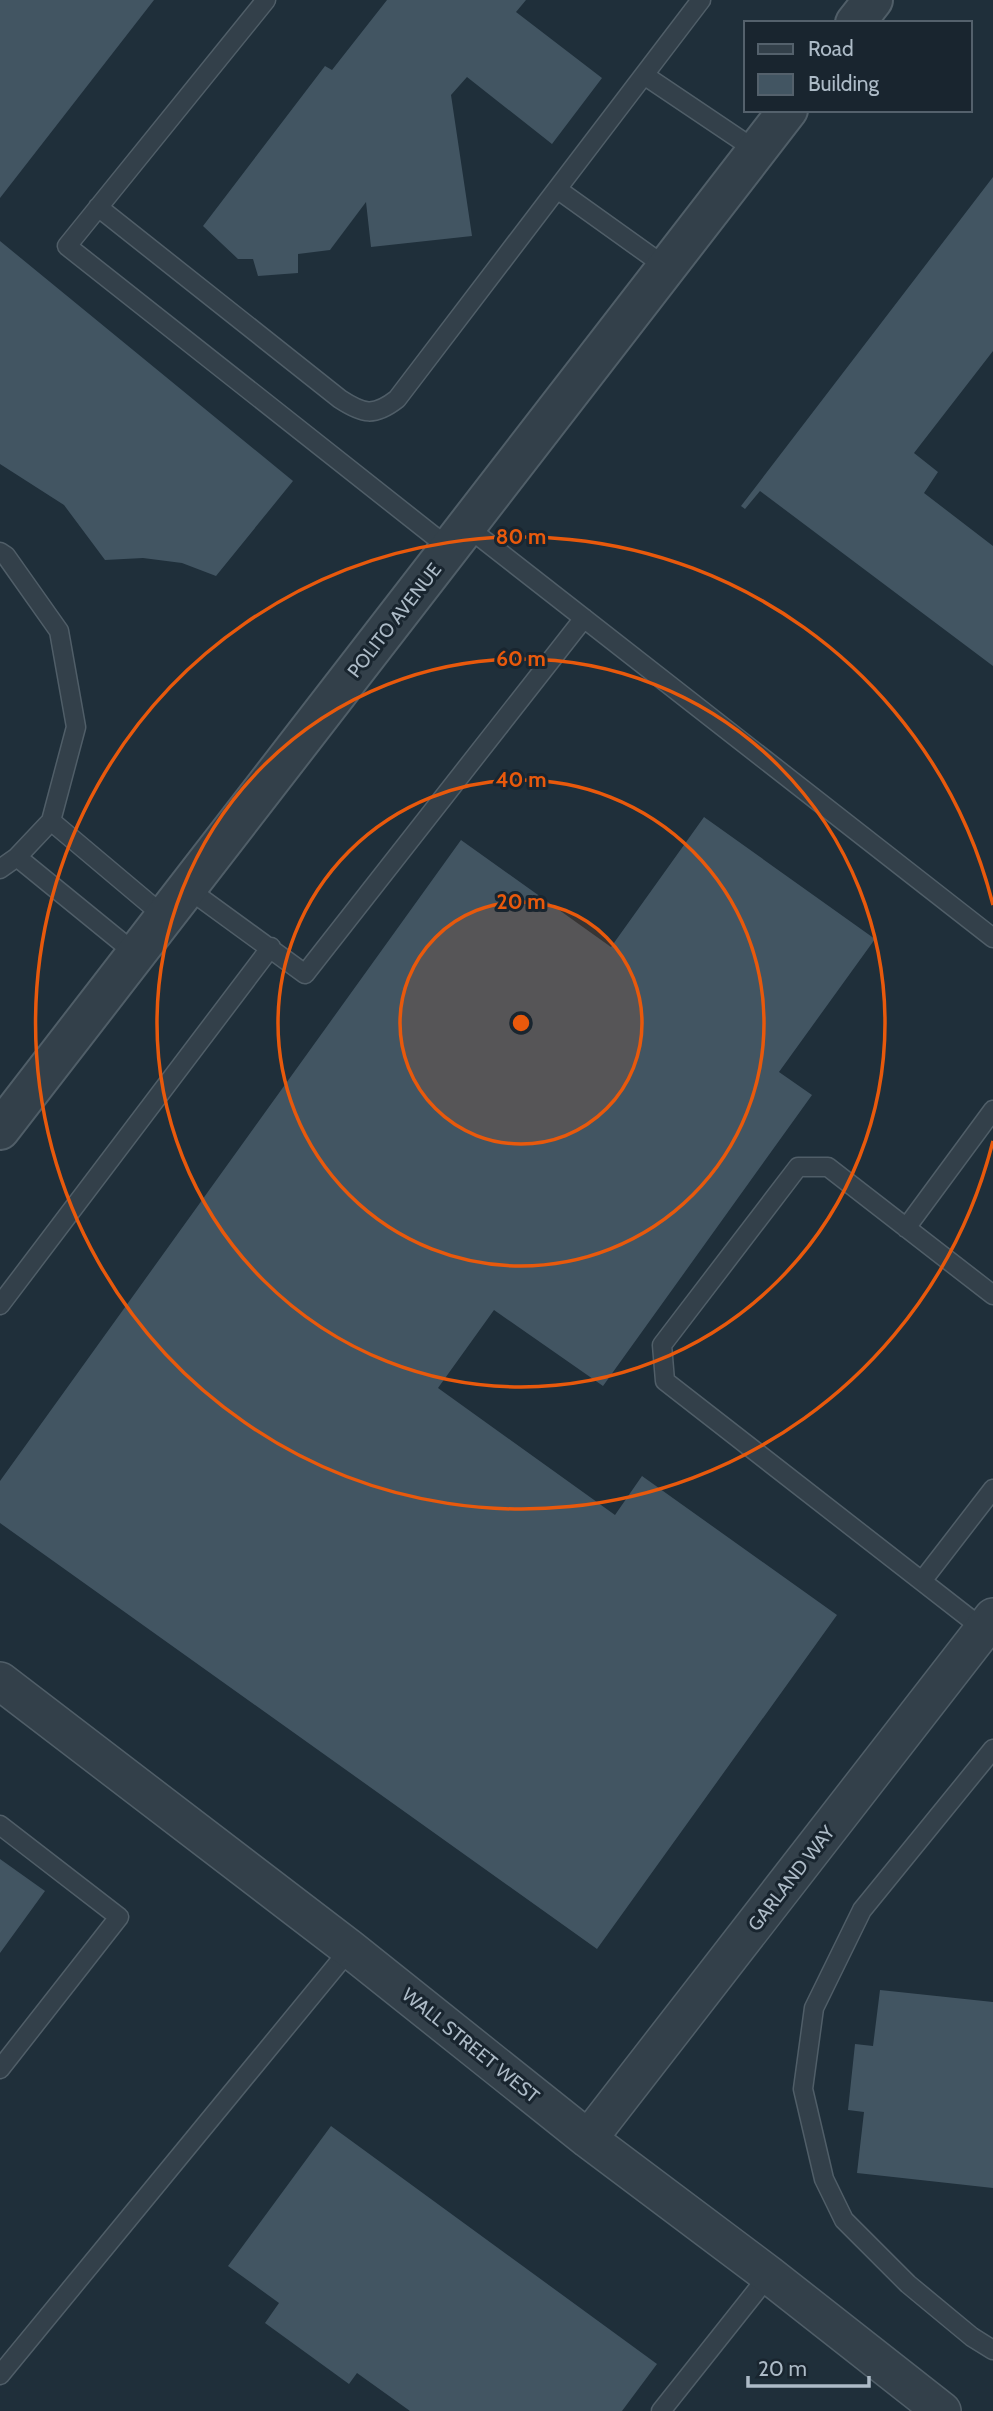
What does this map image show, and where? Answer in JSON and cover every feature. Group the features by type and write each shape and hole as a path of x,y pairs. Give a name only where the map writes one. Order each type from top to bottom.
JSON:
{"street":[{"path":"857,21 873,0"},
{"name":"POLITO AVENUE","path":"0,1130 786,112"},
{"name":"GARLAND WAY","path":"588,2139 990,1628"},
{"name":"WALL STREET WEST","path":"0,1681 350,1949 588,2139 769,2275 942,2411"}],"lane":[{"path":"267,0 67,246 458,537 584,618 993,938"},
{"path":"98,207 340,399 358,411 372,412 397,399 701,0"},
{"path":"644,75 757,151"},
{"path":"557,188 666,267"},
{"path":"0,552 6,556 59,631 76,727 51,821 17,857 0,869"},
{"path":"51,821 176,902 271,947 305,974 584,618"},
{"path":"17,857 136,954"},
{"path":"0,1305 271,947"},
{"path":"906,1228 993,1110"},
{"path":"990,1628 922,1581 666,1381 662,1345 798,1167 828,1167 993,1295"},
{"path":"922,1581 993,1489"},
{"path":"993,1749 862,1910 814,2008 803,2089 824,2179 844,2220 908,2284 972,2337 993,2350"},
{"path":"0,1825 119,1917 0,2069"},
{"path":"0,2375 350,1949"},
{"path":"661,2411 769,2275"}],"building":[{"path":"0,0 154,0 0,198"},
{"path":"387,0 526,0 516,12 602,78 552,144 467,77 451,95 472,236 371,247 366,202 330,250 298,254 298,273 258,276 253,259 238,259 203,226 325,66 332,70"},
{"path":"993,177 993,351 914,453 938,472 924,493 993,546 993,666 760,491 745,509 741,506"},
{"path":"0,241 293,481 216,576 182,563 143,558 105,560 64,505 0,464"},
{"path":"704,817 875,939 779,1072 812,1095 603,1386 494,1310 438,1388 615,1515 642,1476 837,1615 597,1949 0,1523 0,1481 461,840 611,947"},
{"path":"0,1859 45,1891 0,1953"},
{"path":"880,1990 993,2002 993,2188 857,2173 864,2112 848,2110 855,2044 873,2046"},
{"path":"331,2126 657,2364 622,2411 410,2411 357,2373 349,2384 265,2323 279,2303 228,2266"}]}
